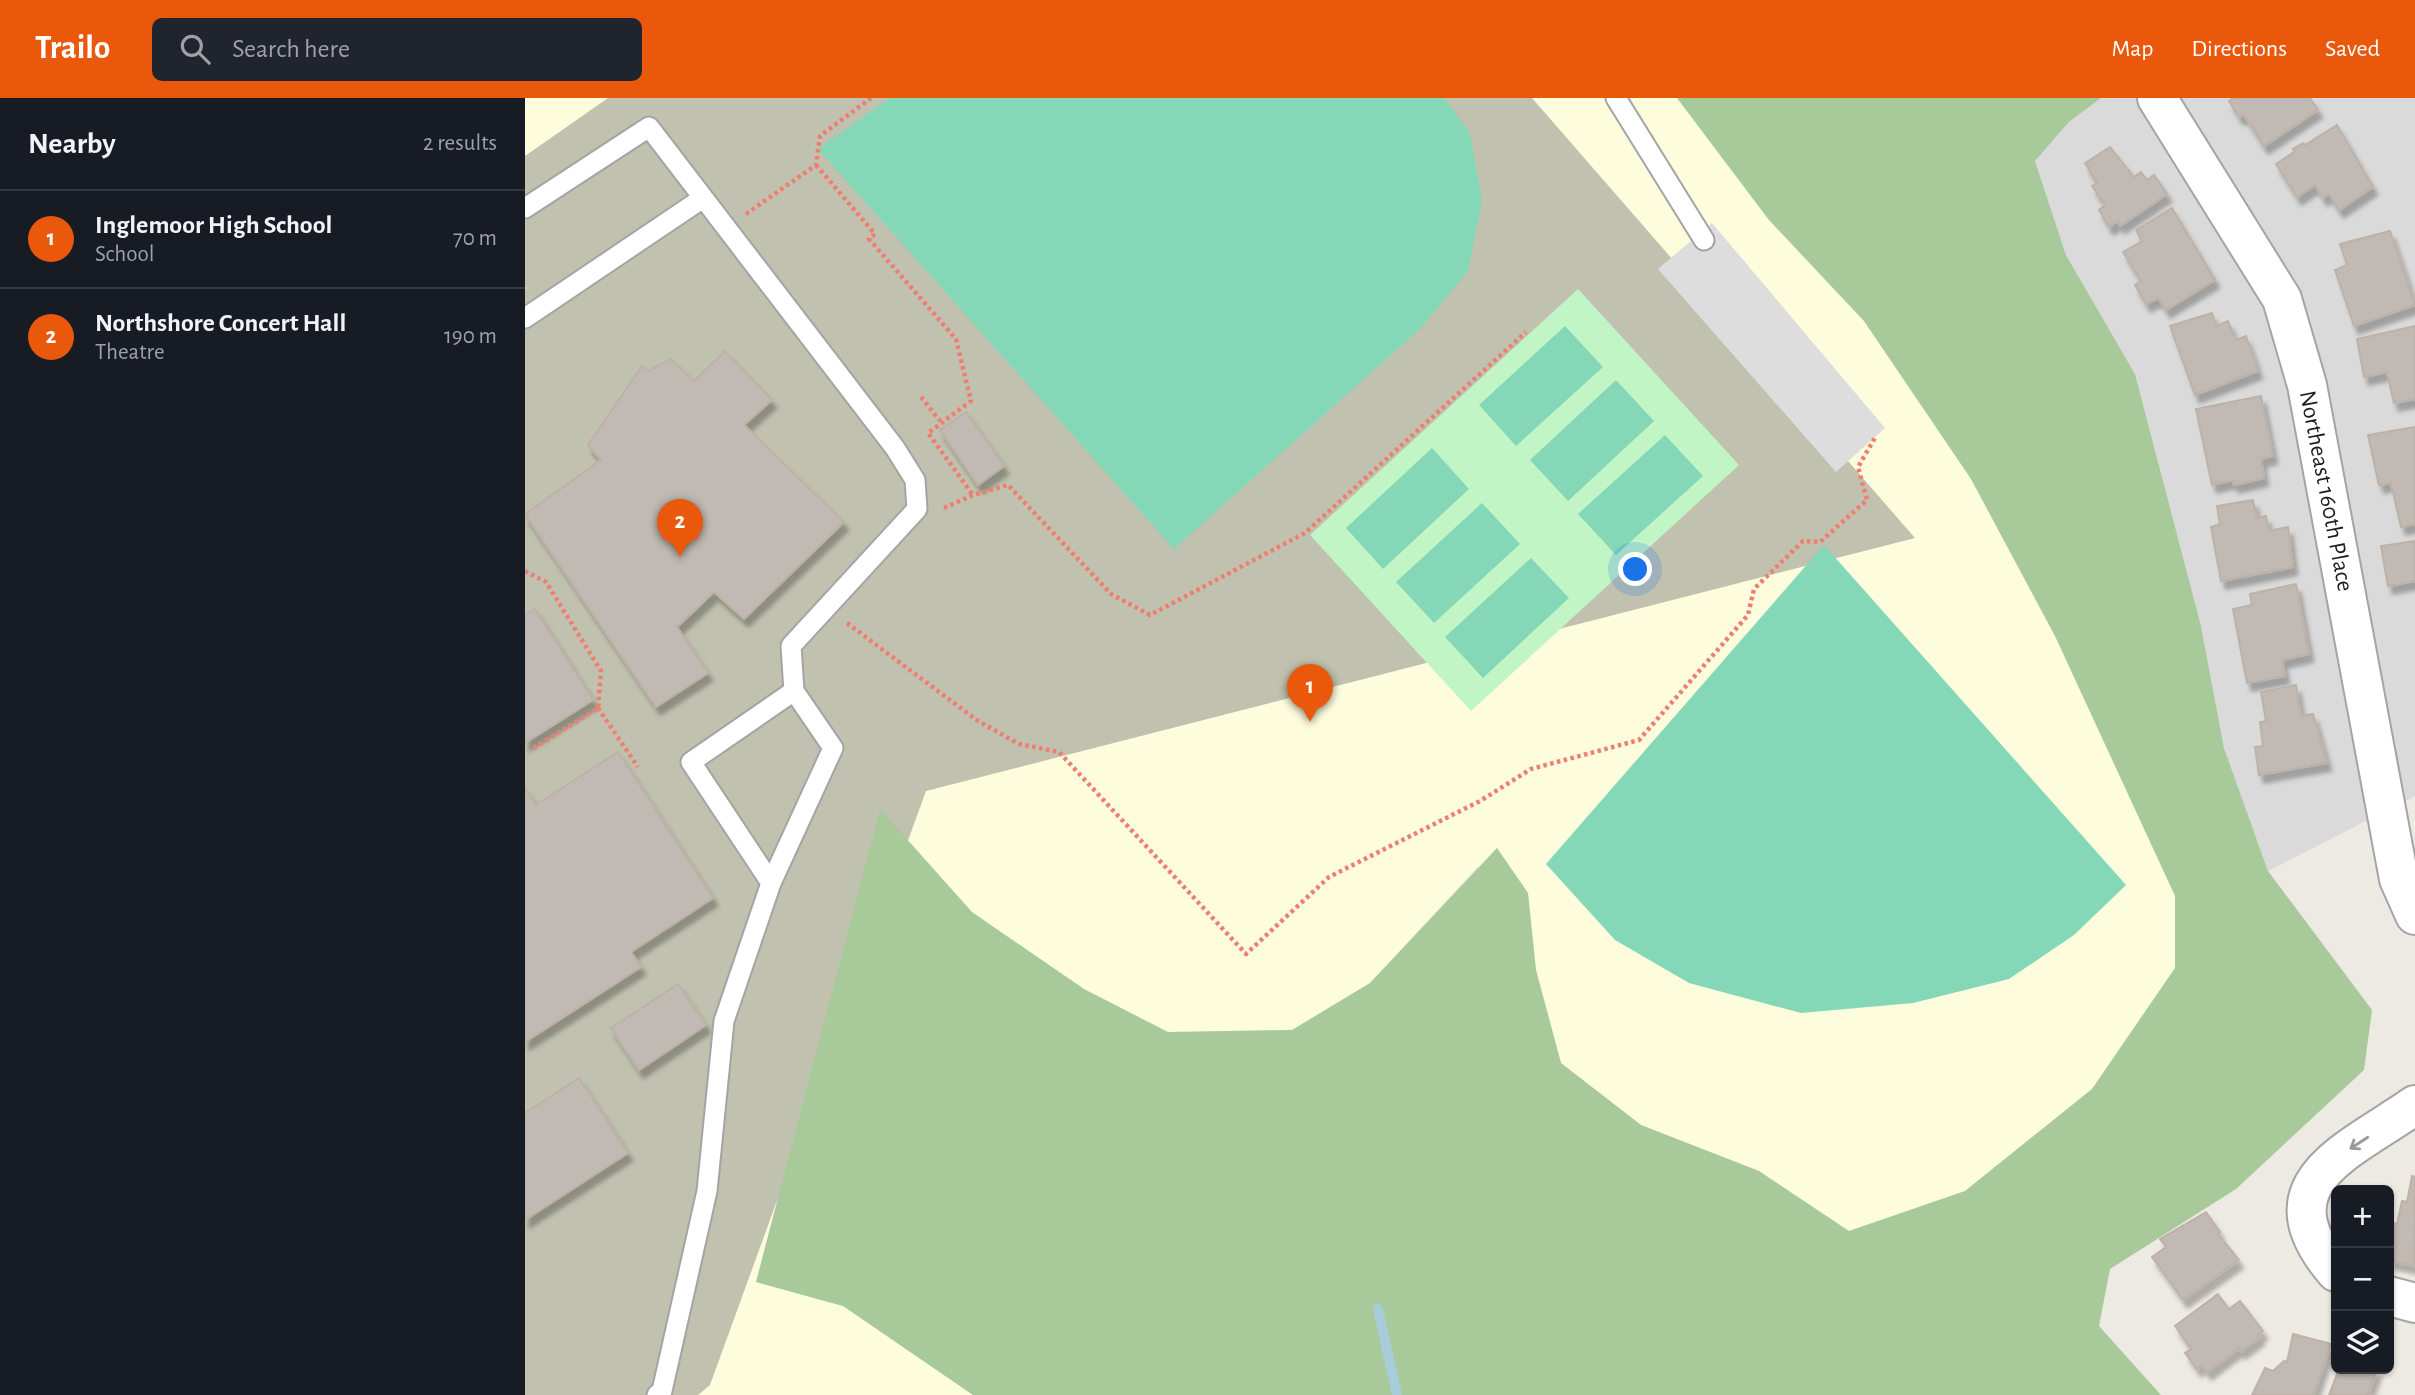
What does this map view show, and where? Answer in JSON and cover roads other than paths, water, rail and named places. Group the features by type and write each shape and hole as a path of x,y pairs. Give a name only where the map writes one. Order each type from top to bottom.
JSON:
{"street":[{"name":"Northeast 160th Place","path":"2157,98 2282,299 2307,385 2399,879 2415,915"},
{"path":"2331,1265 2310,1235 2305,1216 2308,1196 2315,1179 2331,1163 2415,1105"},
{"path":"2394,1297 2415,1303"}],"lane":[{"path":"1616,98 1704,240"},
{"path":"525,208 649,127 895,448 915,480 917,509 792,646 794,691 833,748 771,883 724,1021 707,1191 662,1391 657,1395"},
{"path":"525,318 703,198"},
{"path":"771,883 691,762 794,691"}],"waterway":[{"path":"1378,1309 1397,1395"}],"place":[{"name":"Northshore Concert Hall","path":"680,557"},
{"name":"Inglemoor High School","path":"1310,722"}]}
